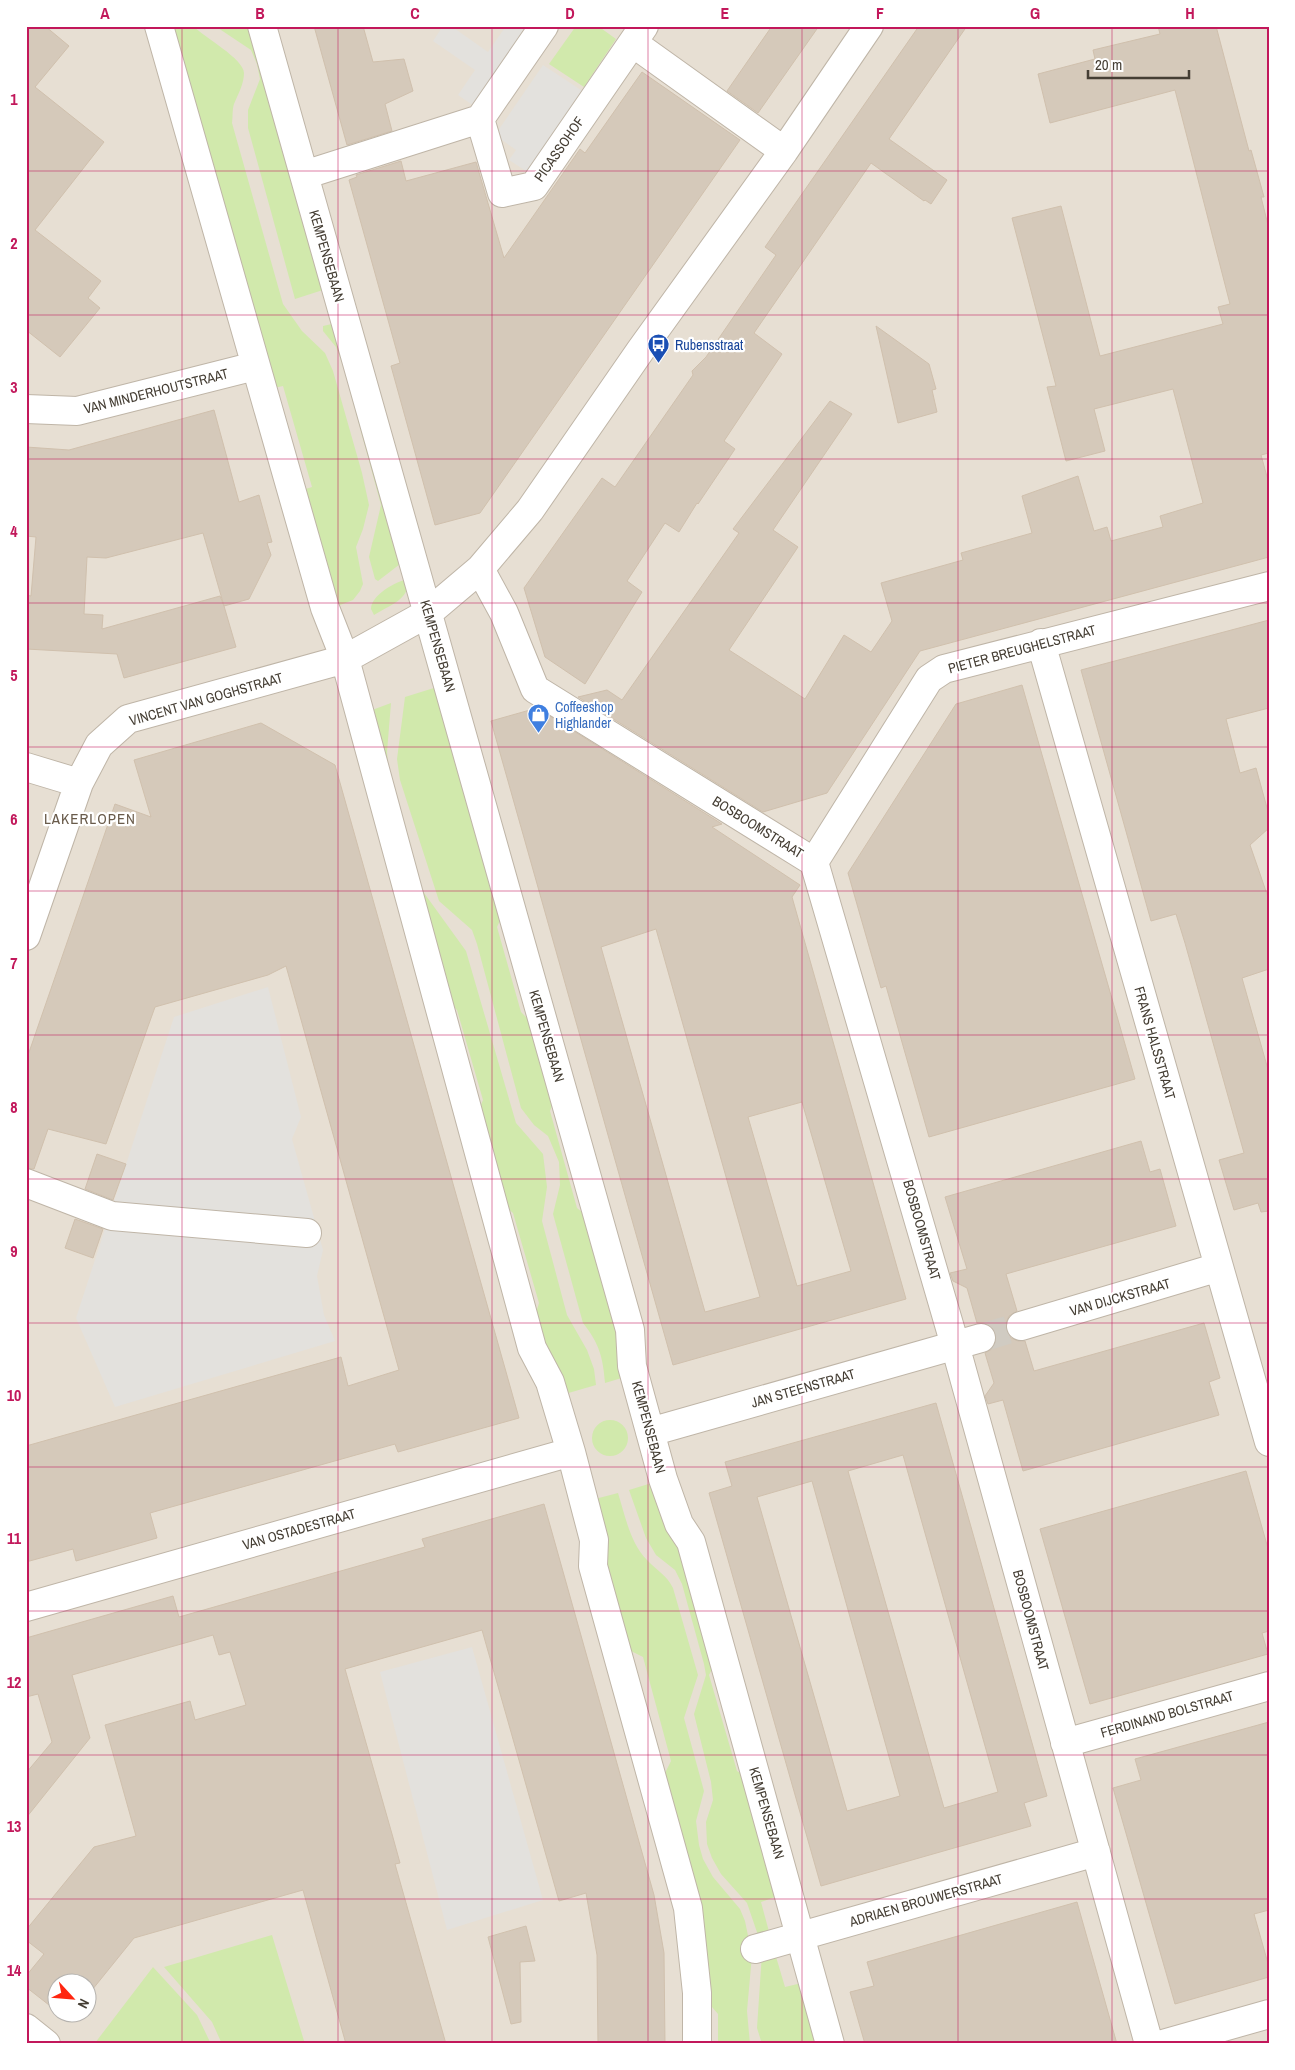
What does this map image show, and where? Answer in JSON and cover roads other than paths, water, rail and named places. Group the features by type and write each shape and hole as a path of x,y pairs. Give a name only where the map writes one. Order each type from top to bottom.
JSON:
{"street":[{"path":"159,26 325,608 345,659 532,1348 550,1382 571,1452 594,1540 593,1566 688,1908 698,1993 697,2044"},
{"name":"KEMPENSEBAAN","path":"262,26 630,1330 632,1366 663,1479 679,1524 690,1542 830,2044"},
{"path":"304,175 480,119 544,26"},
{"path":"345,659 428,613 480,569 530,510 640,351 784,151 868,26"},
{"path":"638,35 784,151"},
{"name":"PICASSOHOF","path":"480,119 502,193 534,186 638,35"},
{"name":"VAN MINDERHOUTSTRAAT","path":"26,409 77,412 255,366"},
{"name":"BOSBOOMSTRAAT","path":"480,569 504,614 535,689 814,862 968,1342 1065,1743 1148,2044"},
{"name":"PIETER BREUGHELSTRAAT","path":"814,862 929,678 944,669 1269,586"},
{"name":"FRANS HALSSTRAAT","path":"1041,643 1269,1442"},
{"name":"VINCENT VAN GOGHSTRAAT","path":"26,936 79,783 99,745 128,718 345,659"},
{"path":"26,767 79,783"},
{"path":"26,1183 112,1216 307,1233"},
{"name":"VAN DIJCKSTRAAT","path":"1021,1326 1219,1267"},
{"name":"JAN STEENSTRAAT","path":"650,1432 968,1342"},
{"name":"VAN OSTADESTRAAT","path":"26,1607 571,1452"},
{"name":"FERDINAND BOLSTRAAT","path":"1065,1743 1269,1686"},
{"name":"ADRIAEN BROUWERSTRAAT","path":"756,1949 1096,1852"},
{"path":"1163,2044 1269,2014"},
{"path":"26,2028 46,2044"}],"tunnel":[{"path":"981,1338 1021,1326"}],"place":[{"name":"Rubensstraat","path":"659,364"},
{"name":"Coffeeshop Highlander","path":"539,734"}],"district":[{"name":"LAKERLOPEN","path":"90,819"}]}
